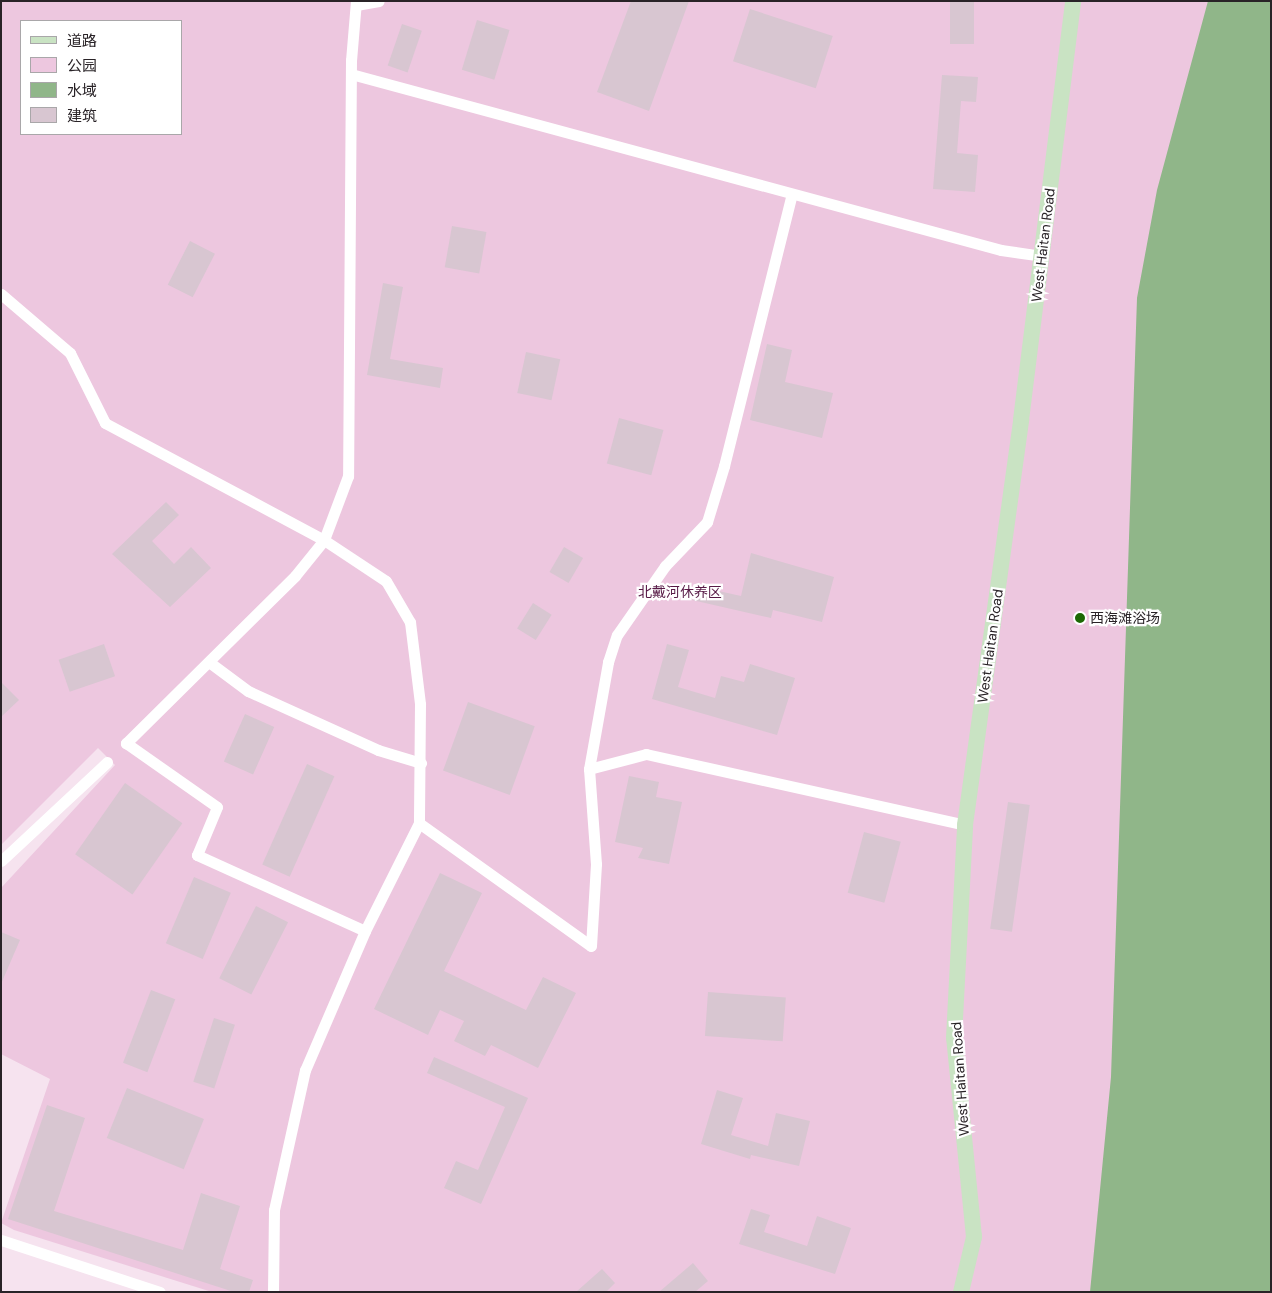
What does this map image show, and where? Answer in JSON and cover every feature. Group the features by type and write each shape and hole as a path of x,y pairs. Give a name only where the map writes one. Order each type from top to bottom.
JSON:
{"main road":[{"name":"West Haitan Road","path":"961,1292 974,1237 954,1038 965,825 1042,256 1072,1"}],"street":[{"path":"365,931 196,855 218,807 126,743 295,576 324,540 348,476 351,74 356,3 379,1"},
{"path":"351,74 1001,250 1042,256"},
{"path":"419,823 591,946 596,864 589,769 608,662 617,635 665,566 707,522 724,466 792,194"},
{"path":"1,294 70,353 105,424 324,540 386,581 410,622 420,704 421,764 419,823 365,931 305,1070 274,1210 273,1292"},
{"path":"209,662 248,692 378,750 421,764"},
{"path":"589,769 646,754 965,825"},
{"path":"1,862 108,762"},
{"path":"1,1240 160,1292"}],"green space":[{"name":"北戴河休养区","path":"1,1 1271,1 1271,1292 212,1292 14,1230 1,1223 50,1079 1,1054 1,888 115,765 98,748 1,845"}],"water":[{"path":"1208,1 1271,1 1271,1292 1090,1292 1111,1077 1137,298 1157,190"}],"building":[{"path":"631,1 689,1 649,111 597,92"},
{"path":"950,1 974,1 974,44 950,44"},
{"path":"750,9 833,36 816,88 733,61"},
{"path":"477,20 510,30 494,80 462,70"},
{"path":"402,24 422,31 408,72 388,66"},
{"path":"942,75 978,77 976,102 961,101 957,153 978,155 975,192 933,189"},
{"path":"452,226 486,232 479,273 445,267"},
{"path":"190,241 215,254 193,297 168,285"},
{"path":"383,283 403,287 390,359 443,368 440,388 367,375"},
{"path":"767,344 792,350 785,382 833,393 822,438 750,420"},
{"path":"526,352 560,359 552,400 517,393"},
{"path":"619,418 663,430 651,475 607,463"},
{"path":"166,502 179,515 152,541 174,564 191,547 211,568 170,607 112,554"},
{"path":"564,547 583,558 569,583 550,572"},
{"path":"751,553 834,577 822,622 773,610 771,618 692,600 696,586 741,596"},
{"path":"533,603 552,615 536,640 517,628"},
{"path":"104,644 115,676 70,692 59,660"},
{"path":"667,644 689,650 678,687 715,698 721,676 744,682 750,664 795,678 777,735 652,699"},
{"path":"1,682 19,700 1,717"},
{"path":"468,702 535,726 510,795 443,771"},
{"path":"245,714 274,727 253,775 224,762"},
{"path":"307,764 334,776 290,877 262,864"},
{"path":"629,776 659,782 656,797 682,802 669,864 638,858 643,848 615,842"},
{"path":"125,783 182,823 132,894 75,854"},
{"path":"1008,802 1030,805 1012,932 990,929"},
{"path":"864,832 901,842 884,903 848,893"},
{"path":"440,873 482,893 444,971 526,1010 543,977 576,993 538,1068 491,1045 485,1056 454,1041 464,1021 440,1010 428,1035 374,1009"},
{"path":"194,877 231,893 203,959 166,943"},
{"path":"256,906 288,922 251,995 219,978"},
{"path":"1,932 20,940 1,984"},
{"path":"151,990 175,999 147,1072 123,1063"},
{"path":"708,992 786,997 783,1041 705,1036"},
{"path":"214,1018 235,1025 214,1089 193,1082"},
{"path":"434,1057 528,1098 481,1204 444,1188 456,1161 478,1170 505,1107 427,1073"},
{"path":"127,1088 204,1119 184,1169 107,1138"},
{"path":"717,1090 743,1098 731,1135 768,1146 776,1113 810,1121 799,1166 751,1155 750,1159 701,1144"},
{"path":"47,1105 85,1118 54,1211 183,1250 201,1193 240,1206 220,1269 253,1280 249,1292 234,1292 8,1219"},
{"path":"751,1209 770,1215 764,1232 807,1246 817,1216 851,1228 835,1274 739,1244"},
{"path":"693,1263 708,1281 695,1292 659,1292"},
{"path":"602,1269 615,1283 606,1292 576,1292"}],"place":[{"name":"西海滩浴场","path":"1080,618"}]}
